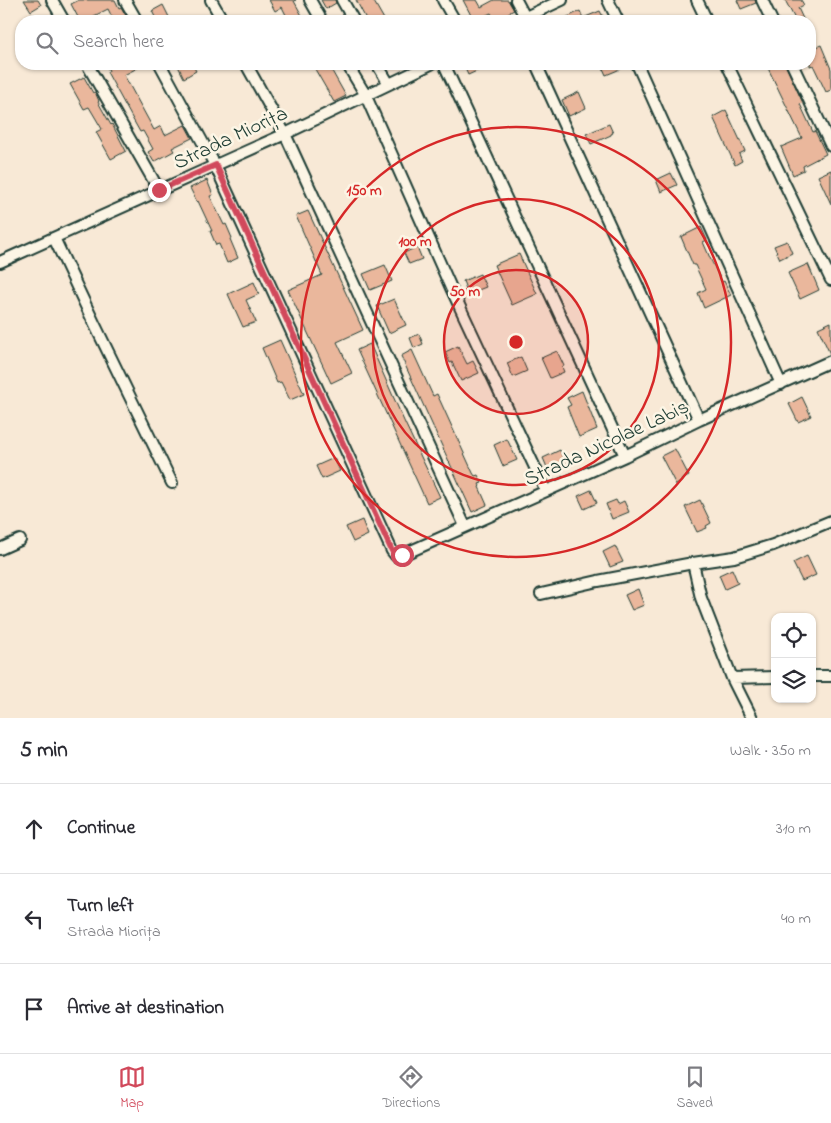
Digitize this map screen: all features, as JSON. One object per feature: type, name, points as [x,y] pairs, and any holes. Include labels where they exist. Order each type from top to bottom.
[{"type":"street","points":[[52,0],[61,15]]},
{"type":"street","points":[[125,0],[133,15]]},
{"type":"street","points":[[211,0],[220,15]]},
{"type":"street","points":[[310,0],[319,15]]},
{"type":"street","points":[[342,0],[351,15]]},
{"type":"street","points":[[443,0],[452,15]]},
{"type":"street","points":[[516,0],[520,15]]},
{"type":"street","points":[[530,15],[562,0]]},
{"type":"street","points":[[608,0],[615,15]]},
{"type":"street","points":[[697,0],[704,15]]},
{"type":"street","points":[[762,0],[769,15]]},
{"type":"street","points":[[90,70],[159,190]]},
{"type":"street","points":[[163,70],[216,165]]},
{"type":"street","points":[[249,70],[285,134],[465,526]]},
{"type":"street","points":[[351,70],[365,94],[451,288],[546,491]]},
{"type":"street","points":[[381,70],[389,84]]},
{"type":"street","name":"Strada Miorița","points":[[0,262],[285,134],[418,70]]},
{"type":"street","points":[[447,70],[625,456]]},
{"type":"street","points":[[539,70],[699,420]]},
{"type":"street","points":[[640,70],[781,384]]},
{"type":"street","points":[[730,70],[831,280]]},
{"type":"street","points":[[795,70],[831,146]]},
{"type":"street","name":"Strada Nicolae Labiș","points":[[216,165],[392,551],[396,556],[625,456],[699,420],[831,361]]},
{"type":"street","points":[[54,238],[172,483]]},
{"type":"street","points":[[541,594],[598,581],[734,557],[773,545],[831,521]]},
{"type":"street","points":[[0,549],[20,540]]},
{"type":"street","points":[[693,563],[702,598],[732,678],[752,718]]},
{"type":"street","points":[[816,676],[831,676]]},
{"type":"street","points":[[732,678],[771,677]]},
{"type":"building","points":[[24,0],[38,0],[41,5],[31,11]]},
{"type":"building","points":[[79,0],[115,0],[126,15],[111,15],[108,9],[96,15],[77,15],[71,4]]},
{"type":"building","points":[[269,0],[296,0],[294,1],[302,15],[286,15],[282,7],[275,11]]},
{"type":"building","points":[[321,0],[335,0],[336,3],[326,9]]},
{"type":"building","points":[[356,0],[373,0],[382,15],[364,15]]},
{"type":"building","points":[[463,0],[477,0],[481,7],[494,0],[508,0],[514,10],[504,15],[492,15],[491,13],[487,15],[471,15]]},
{"type":"building","points":[[737,0],[755,0],[756,3],[741,9]]},
{"type":"building","points":[[785,0],[801,0],[804,5],[798,8],[801,15],[793,15]]},
{"type":"building","points":[[163,5],[168,15],[154,15],[152,11]]},
{"type":"building","points":[[580,11],[582,15],[572,15]]},
{"type":"building","points":[[600,11],[602,15],[590,15]]},
{"type":"building","points":[[821,45],[831,69],[831,90],[826,92],[815,70],[816,47]]},
{"type":"building","points":[[134,70],[124,75],[154,130],[161,126],[165,135],[185,125],[192,138],[172,148],[174,151],[154,162],[148,152],[153,149],[143,131],[140,132],[107,72]]},
{"type":"building","points":[[180,70],[195,70],[196,71],[184,78]]},
{"type":"building","points":[[315,70],[331,70],[346,96],[334,102]]},
{"type":"building","points":[[466,70],[479,70],[468,75]]},
{"type":"building","points":[[604,70],[618,70],[606,75]]},
{"type":"building","points":[[769,70],[788,70],[803,103],[800,104],[826,154],[803,166],[804,170],[793,175],[781,147],[802,138]]},
{"type":"building","points":[[84,77],[93,93],[95,92],[98,102],[126,151],[111,159],[96,132],[102,129],[89,107],[84,109],[70,84]]},
{"type":"building","points":[[579,92],[586,108],[569,116],[562,100]]},
{"type":"building","points":[[726,110],[745,151],[739,154],[742,161],[735,165],[713,117]]},
{"type":"building","points":[[609,124],[613,133],[591,144],[586,134]]},
{"type":"building","points":[[831,170],[831,204],[818,176]]},
{"type":"building","points":[[671,173],[677,185],[661,192],[656,180]]},
{"type":"building","points":[[207,180],[213,195],[210,196],[224,225],[226,224],[238,258],[227,263],[219,244],[216,245],[210,231],[212,231],[190,188]]},
{"type":"building","points":[[308,211],[363,330],[337,342],[352,373],[331,383],[288,290],[322,275],[296,216]]},
{"type":"building","points":[[701,227],[707,240],[703,242],[710,258],[731,295],[704,308],[698,293],[706,289],[681,237]]},
{"type":"building","points":[[787,241],[792,253],[780,259],[774,246]]},
{"type":"building","points":[[417,247],[422,259],[409,264],[404,253]]},
{"type":"building","points":[[519,254],[537,294],[512,305],[494,265]]},
{"type":"building","points":[[808,264],[819,290],[800,299],[788,273]]},
{"type":"building","points":[[385,265],[392,281],[370,290],[363,274]]},
{"type":"building","points":[[480,274],[486,287],[468,294],[463,281]]},
{"type":"building","points":[[254,282],[259,294],[246,300],[256,322],[243,327],[228,294]]},
{"type":"building","points":[[394,299],[406,325],[389,333],[377,306]]},
{"type":"building","points":[[831,322],[831,354],[830,354],[818,328]]},
{"type":"building","points":[[419,334],[423,344],[414,348],[410,338]]},
{"type":"building","points":[[280,340],[304,394],[290,400],[281,382],[277,383],[262,348]]},
{"type":"building","points":[[370,344],[440,497],[427,503],[357,350]]},
{"type":"building","points":[[458,346],[467,364],[473,361],[479,373],[461,381],[445,352]]},
{"type":"building","points":[[412,350],[433,396],[437,394],[473,473],[475,476],[478,475],[482,483],[479,484],[479,487],[487,505],[472,512],[401,356]]},
{"type":"building","points":[[557,351],[564,366],[562,367],[564,372],[550,378],[541,358]]},
{"type":"building","points":[[521,357],[527,371],[513,377],[507,363]]},
{"type":"building","points":[[582,391],[597,429],[579,437],[567,407],[571,405],[567,398]]},
{"type":"building","points":[[802,397],[811,416],[798,422],[789,404]]},
{"type":"building","points":[[507,439],[517,460],[503,466],[494,445]]},
{"type":"building","points":[[675,449],[689,476],[676,485],[661,456]]},
{"type":"building","points":[[560,450],[566,465],[549,472],[543,458]]},
{"type":"building","points":[[334,458],[340,471],[322,479],[316,466]]},
{"type":"building","points":[[591,490],[597,503],[584,509],[578,496]]},
{"type":"building","points":[[616,500],[618,504],[624,501],[629,512],[612,519],[606,504]]},
{"type":"building","points":[[700,500],[711,523],[706,526],[707,528],[697,532],[685,507]]},
{"type":"building","points":[[362,520],[368,535],[353,542],[346,527]]},
{"type":"building","points":[[615,546],[623,562],[610,567],[603,552]]},
{"type":"building","points":[[807,556],[816,575],[802,581],[793,563]]},
{"type":"building","points":[[732,569],[738,583],[725,589],[719,575]]},
{"type":"building","points":[[638,589],[644,605],[632,610],[625,595]]},
{"type":"route","points":[[159,190],[216,165],[392,551],[396,556],[402,555]]}]
